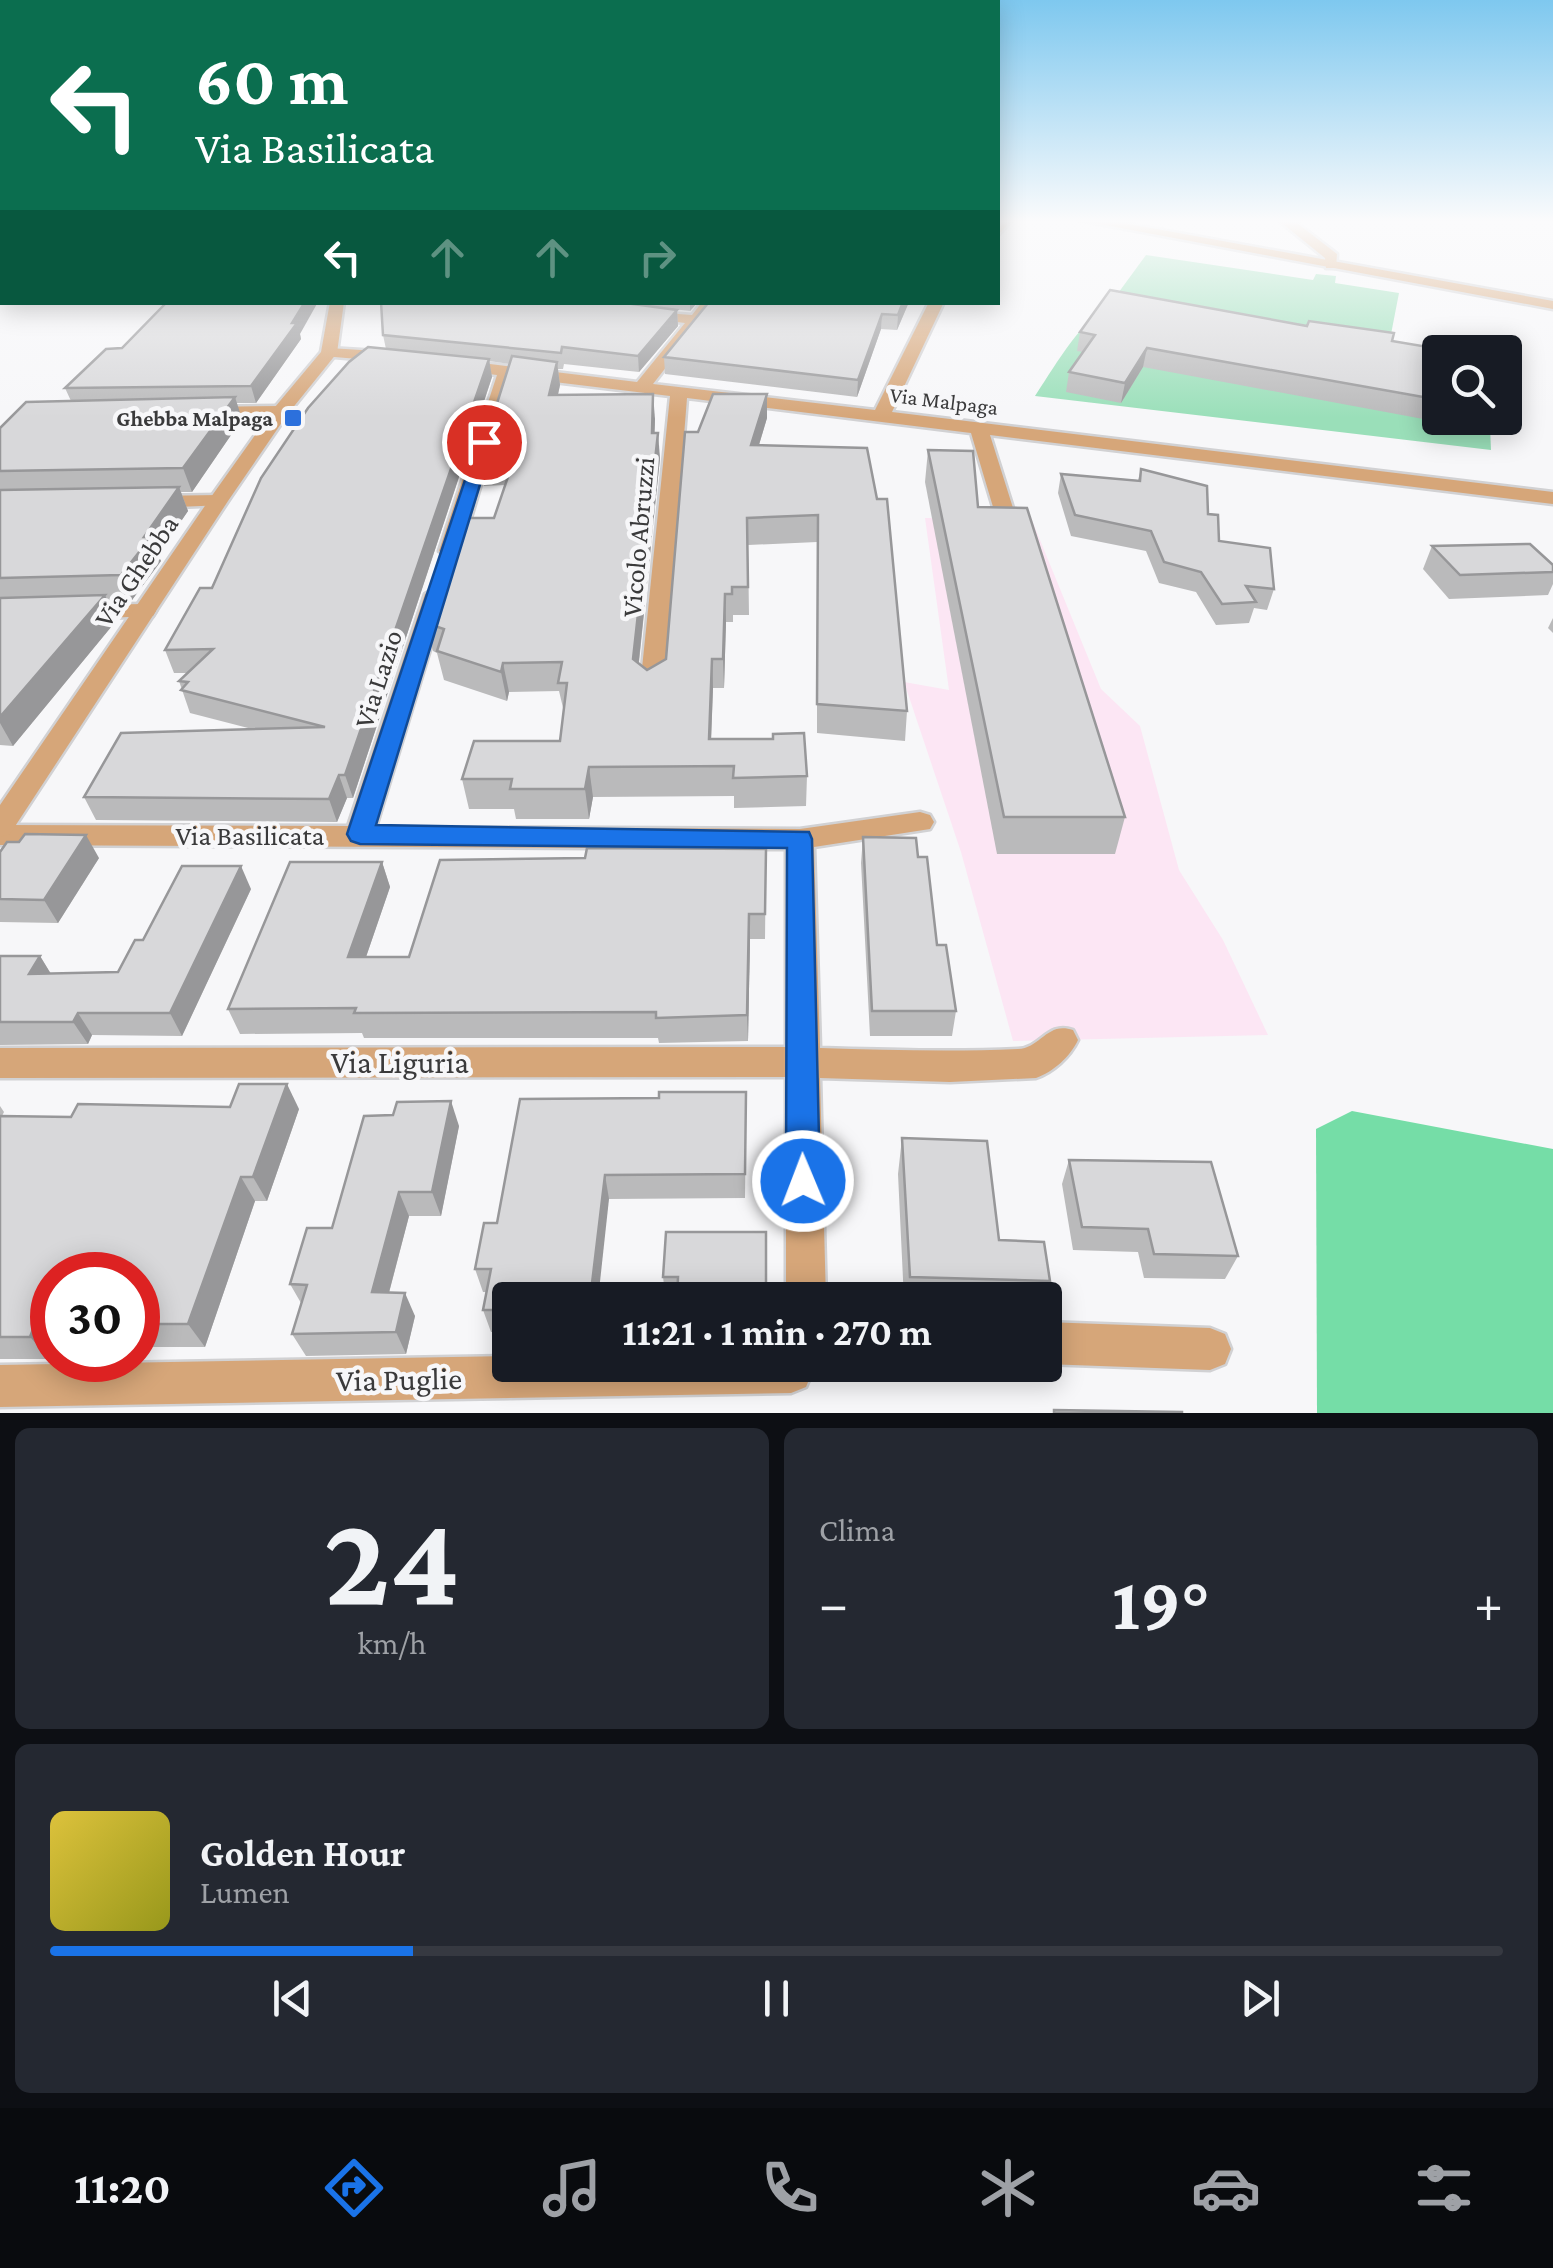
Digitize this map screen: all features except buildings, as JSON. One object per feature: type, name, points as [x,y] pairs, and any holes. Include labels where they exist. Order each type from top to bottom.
[{"type":"street","points":[[1444,286],[1553,306]]},
{"type":"street","points":[[328,353],[336,305]]},
{"type":"street","points":[[641,387],[708,305]]},
{"type":"street","points":[[882,416],[936,305]]},
{"type":"street","points":[[618,311],[696,320]]},
{"type":"street","name":"Via Malpaga","points":[[328,353],[507,370],[1553,498]]},
{"type":"street","name":"Via Ghebba","points":[[0,827],[218,501],[328,353]]},
{"type":"street","name":"Via Lazio","points":[[360,834],[507,370]]},
{"type":"street","name":"Vicolo Abruzzi","points":[[652,688],[680,391]]},
{"type":"street","points":[[184,412],[282,411]]},
{"type":"street","points":[[979,428],[1009,526]]},
{"type":"street","points":[[139,502],[218,501]]},
{"type":"street","points":[[54,612],[145,610]]},
{"type":"street","points":[[806,1282],[800,839],[920,822]]},
{"type":"street","name":"Via Basilicata","points":[[0,835],[800,839]]},
{"type":"street","name":"Via Liguria","points":[[0,1063],[800,1062],[950,1067],[1036,1062],[1061,1040]]},
{"type":"street","points":[[1062,1344],[1210,1349]]},
{"type":"street","name":"Via Puglie","points":[[0,1386],[492,1377]]},
{"type":"shaded area","points":[[925,518],[1031,518],[1101,689],[1140,726],[1179,870],[1223,940],[1268,1035],[1013,1041],[961,852],[904,682],[949,690]]},
{"type":"green space","points":[[1123,286],[1354,286],[1399,293],[1386,360],[1422,383],[1422,435],[1490,435],[1491,450],[1035,396],[1076,336],[1105,311]]},
{"type":"green space","points":[[1352,1111],[1553,1149],[1553,1413],[1317,1413],[1316,1129]]},
{"type":"place","name":"Ghebba Malpaga","points":[[293,418]]},
{"type":"route","points":[[484,442],[360,834],[800,839],[803,1181]]}]
